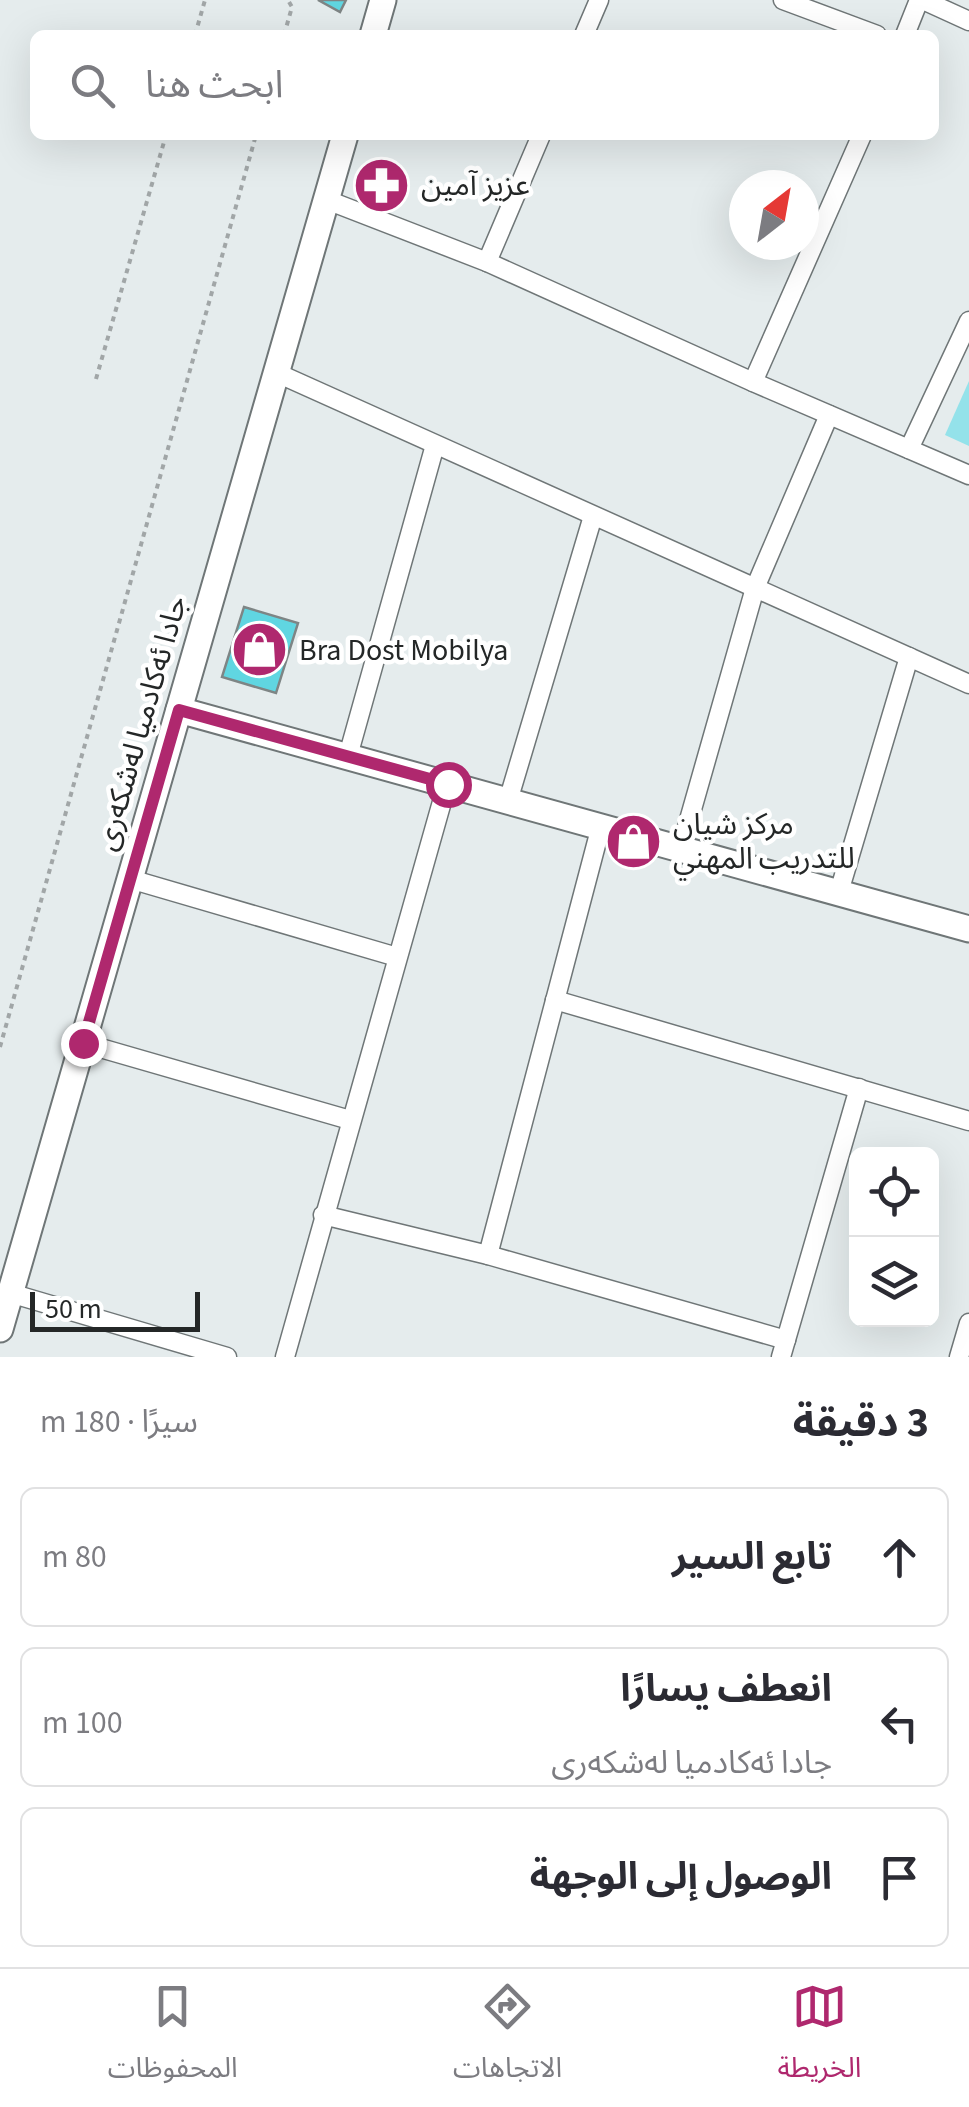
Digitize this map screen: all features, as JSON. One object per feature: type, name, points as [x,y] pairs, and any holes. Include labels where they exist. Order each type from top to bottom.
[{"type":"main road","points":[[374,30],[383,0]]},
{"type":"main road","name":"جادا ئه‌كادميا له‌شكه‌رى","points":[[0,1329],[344,140]]},
{"type":"main road","points":[[179,710],[969,929]]},
{"type":"street","points":[[586,30],[599,0]]},
{"type":"street","points":[[783,0],[864,30]]},
{"type":"street","points":[[907,30],[921,0],[969,21]]},
{"type":"street","points":[[487,262],[539,140]]},
{"type":"street","points":[[753,382],[860,140]]},
{"type":"street","points":[[327,200],[487,262],[969,474]]},
{"type":"street","points":[[909,449],[969,320]]},
{"type":"street","points":[[276,374],[969,684]]},
{"type":"street","points":[[681,848],[755,588],[829,415]]},
{"type":"street","points":[[348,756],[435,446]]},
{"type":"street","points":[[508,801],[593,516]]},
{"type":"street","points":[[839,892],[909,657]]},
{"type":"street","points":[[286,1357],[448,784]]},
{"type":"street","points":[[488,1255],[601,826]]},
{"type":"street","points":[[130,879],[397,957]]},
{"type":"street","points":[[555,1000],[969,1121]]},
{"type":"street","points":[[83,1043],[350,1120]]},
{"type":"street","points":[[323,1216],[488,1255],[784,1348],[858,1088]]},
{"type":"street","points":[[10,1293],[227,1357]]},
{"type":"street","points":[[959,1357],[969,1323]]},
{"type":"path","points":[[196,30],[205,0]]},
{"type":"path","points":[[285,30],[292,7],[288,0]]},
{"type":"path","points":[[96,379],[165,140]]},
{"type":"path","points":[[0,1047],[255,140]]},
{"type":"shaded area","points":[[969,381],[969,446],[945,435]]},
{"type":"building","points":[[318,0],[346,0],[340,12]]},
{"type":"building","name":"Bra Dost Mobilya","points":[[244,607],[298,623],[276,693],[222,677]]},
{"type":"place","name":"عزيز آمين","points":[[382,185]]},
{"type":"place","name":"Bra Dost Mobilya","points":[[260,650]]},
{"type":"place","name":"مركز شيان للتدريب المهني","points":[[634,841]]},
{"type":"route","points":[[83,1043],[179,710],[448,784]]}]
